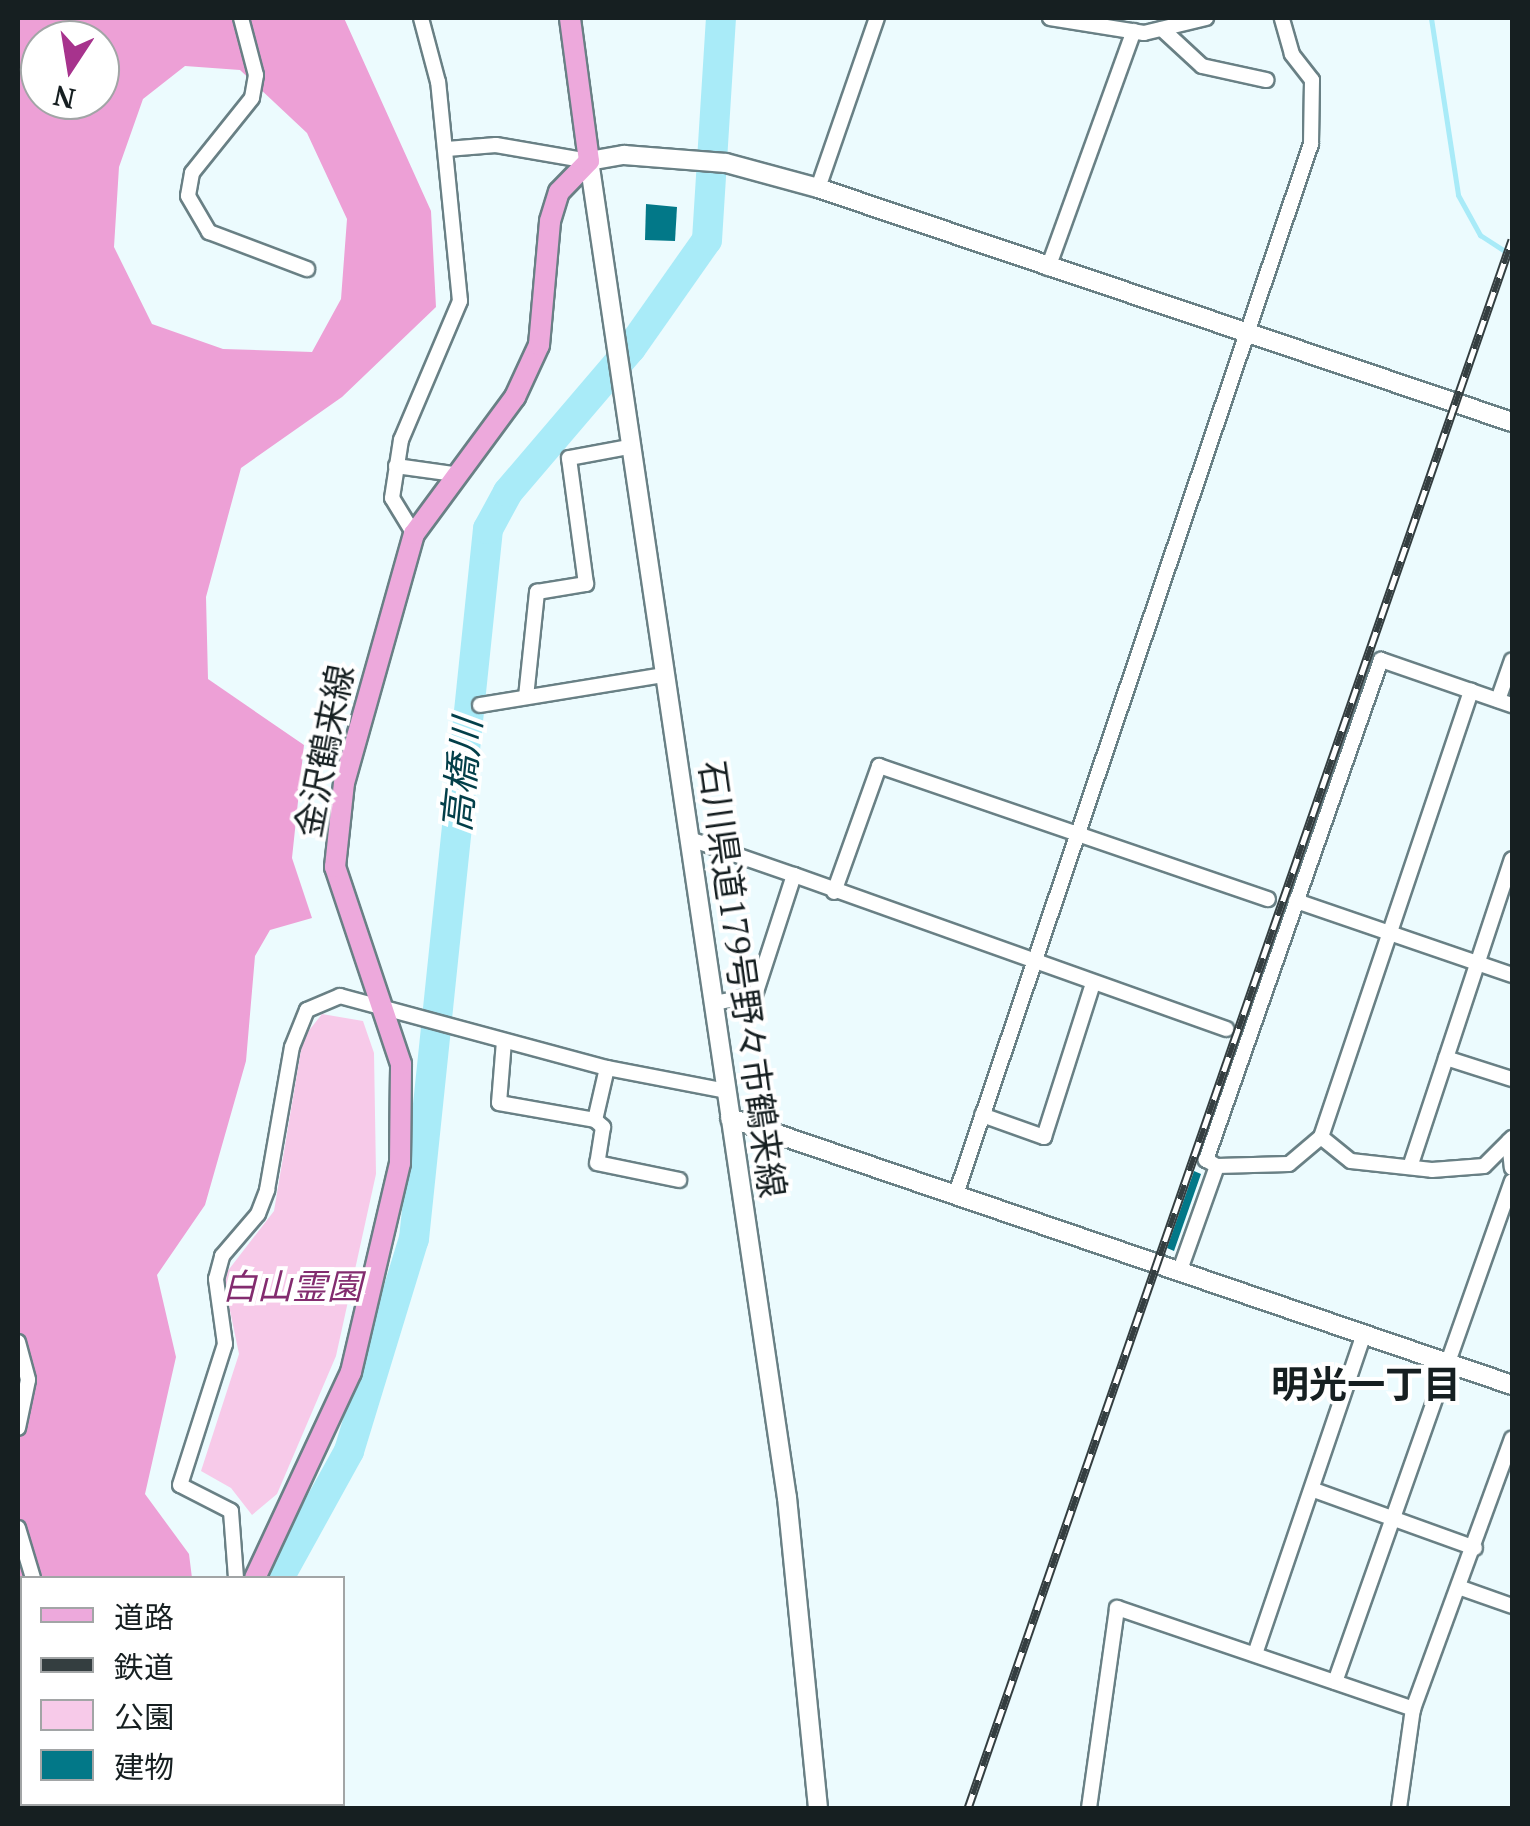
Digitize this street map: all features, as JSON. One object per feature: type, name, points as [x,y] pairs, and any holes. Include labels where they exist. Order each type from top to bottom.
[{"type":"main road","points":[[570,18],[589,161]]},
{"type":"main road","name":"金沢鶴来線","points":[[257,1576],[329,1423],[368,1318],[405,1114],[389,1010],[345,905],[336,824],[414,534],[454,474],[514,397],[538,345],[550,221],[559,192],[589,161]]},
{"type":"street","points":[[241,18],[256,75],[252,98],[192,172],[188,196],[209,232],[307,269]]},
{"type":"street","points":[[414,534],[392,498],[396,466],[460,301],[446,149],[421,18]]},
{"type":"street","points":[[818,188],[876,18]]},
{"type":"street","points":[[1050,18],[1117,23],[1134,31],[1206,18]]},
{"type":"street","points":[[957,1191],[1032,960],[1249,340],[1311,144],[1312,80],[1292,54],[1282,18]]},
{"type":"street","points":[[1162,28],[1202,66],[1266,80]]},
{"type":"street","points":[[1048,268],[1134,31]]},
{"type":"street","points":[[446,149],[496,145],[589,161],[624,154],[713,162],[818,188],[1249,340],[1512,422]]},
{"type":"street","name":"石川県道179号野々市鶴来線","points":[[589,161],[628,448],[787,1498],[818,1808]]},
{"type":"street","points":[[526,697],[537,592],[586,584],[569,458],[628,448]]},
{"type":"street","points":[[396,466],[454,474]]},
{"type":"street","points":[[1471,692],[1321,1137],[1290,1164],[1217,1166],[1206,1160],[1380,660],[1505,703],[1512,660]]},
{"type":"street","points":[[480,705],[664,675]]},
{"type":"street","points":[[834,892],[878,766],[1268,899]]},
{"type":"street","points":[[690,839],[1226,1029]]},
{"type":"street","points":[[1410,1167],[1512,860]]},
{"type":"street","points":[[714,1003],[754,995],[794,875]]},
{"type":"street","points":[[1296,901],[1512,974]]},
{"type":"street","points":[[982,1115],[1044,1136],[1093,982]]},
{"type":"street","points":[[236,1576],[232,1511],[180,1485],[225,1344],[216,1278],[222,1256],[258,1214],[268,1190],[292,1047],[307,1010],[340,996],[607,1068],[728,1091]]},
{"type":"street","points":[[504,1042],[494,1099],[594,1120],[603,1127],[597,1163],[678,1180]]},
{"type":"street","points":[[1446,1058],[1512,1079]]},
{"type":"street","points":[[594,1120],[607,1068]]},
{"type":"street","points":[[730,1118],[957,1191],[1512,1385]]},
{"type":"street","points":[[1321,1137],[1351,1160],[1410,1167],[1484,1166],[1511,1139]]},
{"type":"street","points":[[1511,1139],[1512,1168]]},
{"type":"street","points":[[1180,1270],[1217,1166]]},
{"type":"street","points":[[1335,1682],[1512,1181]]},
{"type":"street","points":[[1255,1654],[1364,1334]]},
{"type":"street","points":[[18,1342],[28,1380],[18,1428]]},
{"type":"street","points":[[1399,1808],[1413,1709],[1461,1588],[1512,1440]]},
{"type":"street","points":[[1314,1490],[1475,1548]]},
{"type":"street","points":[[18,1528],[32,1576]]},
{"type":"street","points":[[1461,1588],[1512,1606]]},
{"type":"street","points":[[1089,1808],[1118,1608],[1413,1709]]},
{"type":"green space","name":"白山霊園","points":[[322,1014],[363,1021],[374,1053],[376,1174],[336,1356],[277,1494],[252,1515],[231,1488],[201,1471],[239,1354],[223,1277],[274,1211],[303,1038]]},
{"type":"shaded area","points":[[18,18],[344,18],[431,211],[436,307],[342,397],[241,468],[206,597],[208,679],[304,745],[292,858],[312,918],[270,930],[255,956],[246,1061],[205,1205],[157,1275],[176,1357],[145,1494],[189,1554],[192,1576],[20,1576],[20,1806],[149,1808],[18,1808]],"holes":[[[185,66],[240,70],[307,133],[347,219],[341,299],[312,352],[223,349],[152,324],[114,247],[119,167],[143,99]]]},
{"type":"building","points":[[646,204],[677,207],[675,241],[645,240]]},
{"type":"building","points":[[1194,1171],[1201,1174],[1174,1251],[1167,1248]]},
{"type":"waterway","name":"高橋川","points":[[280,1576],[349,1451],[414,1239],[488,529],[508,492],[631,348],[707,240],[721,18]]},
{"type":"waterway","points":[[1431,18],[1458,195],[1480,235],[1512,256]]},
{"type":"railway","points":[[968,1808],[1512,240]]},
{"type":"district","name":"明光一丁目","points":[[1366,1385]]}]
